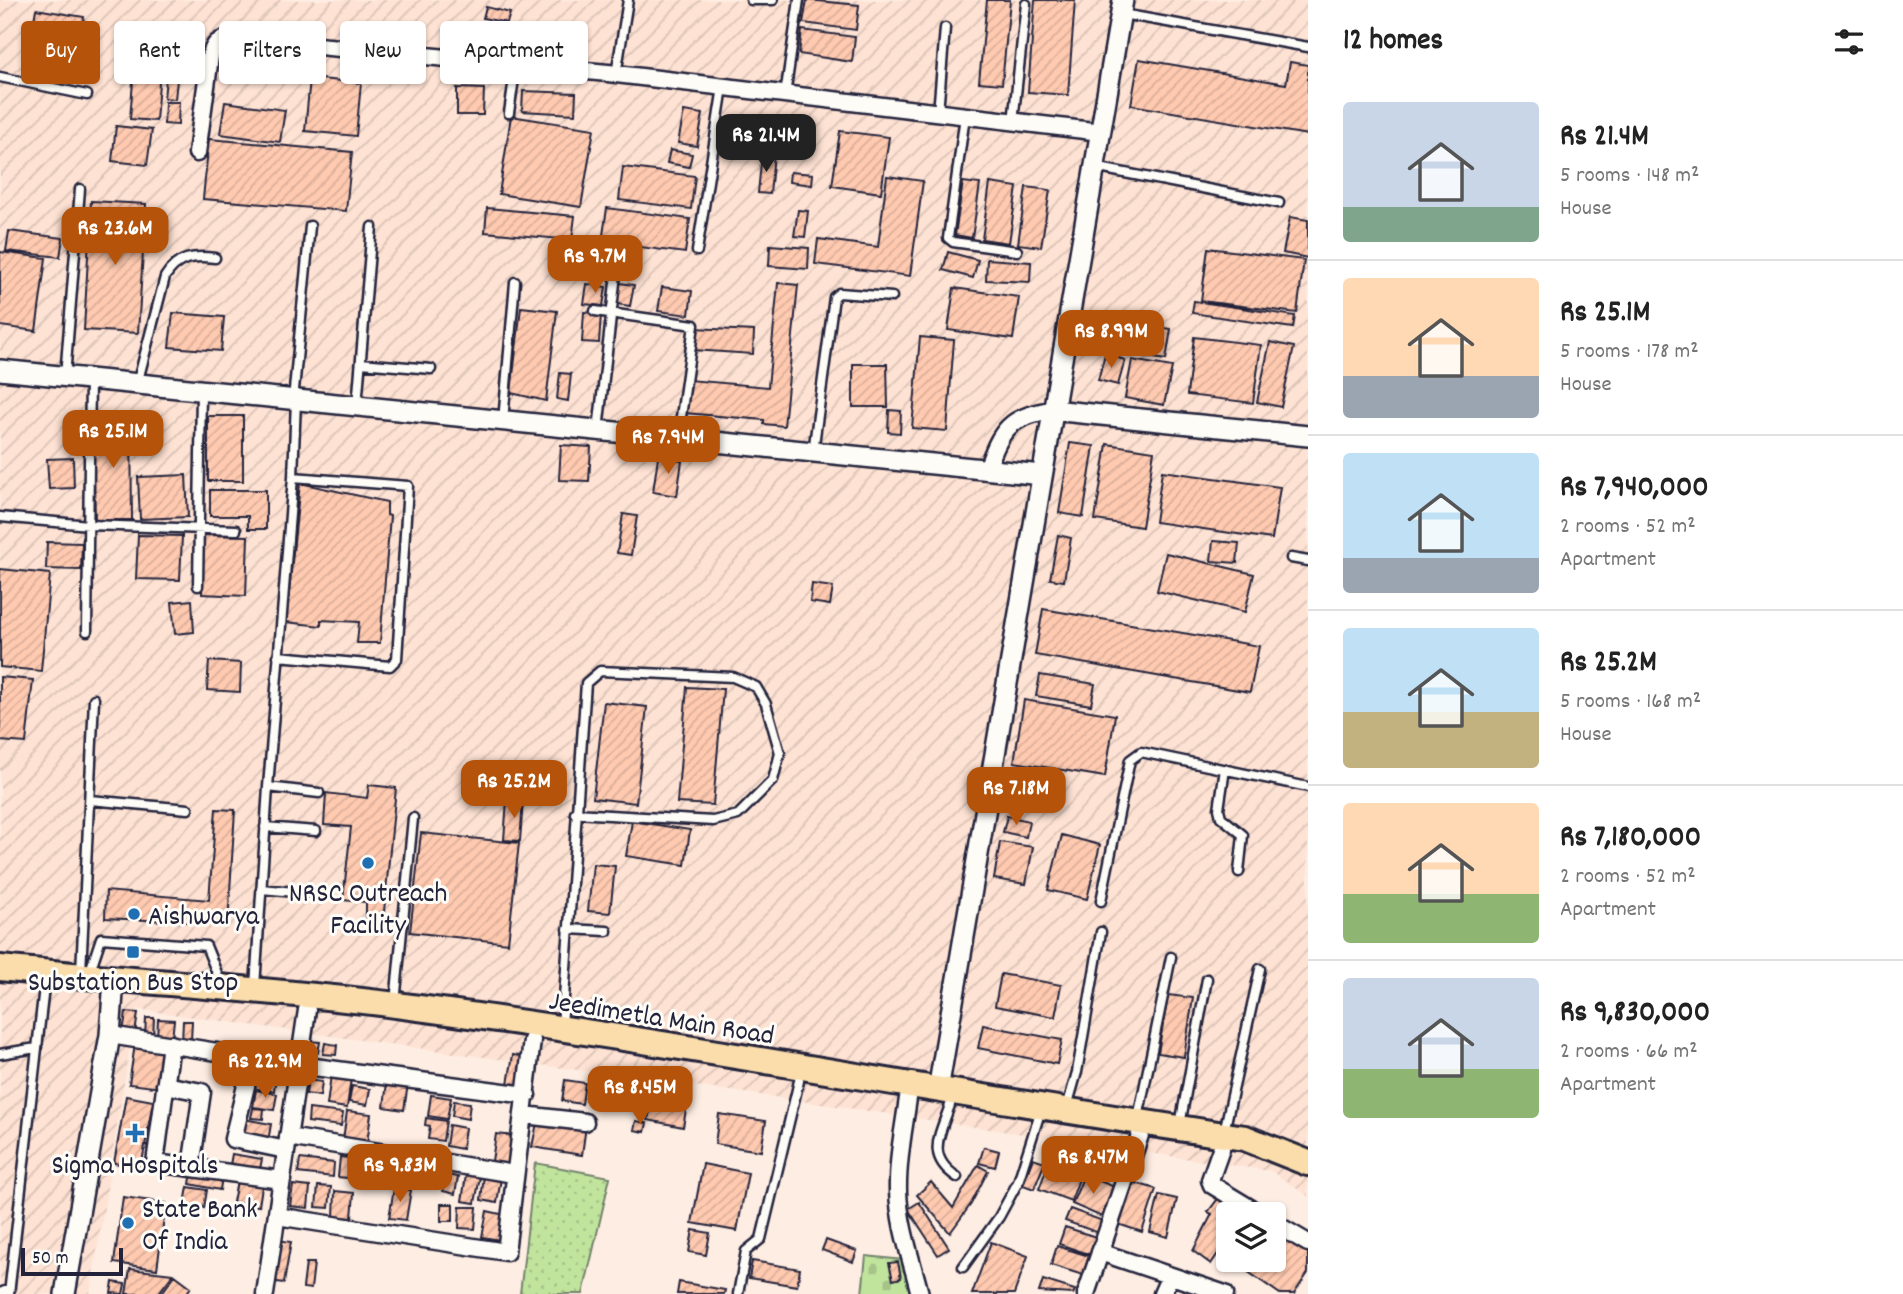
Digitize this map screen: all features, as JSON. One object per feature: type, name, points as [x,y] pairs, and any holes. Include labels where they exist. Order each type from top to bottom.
[{"type":"main road","name":"Jeedimetla Main Road","points":[[0,968],[85,977],[114,986],[532,1040],[908,1098],[944,1097],[1066,1110],[1178,1140],[1222,1142],[1245,1138],[1308,1163]]},
{"type":"main road","name":"Jeedimetla Main Road","points":[[0,983],[44,987],[223,987],[395,1005],[561,1029],[944,1097],[1038,1119],[1138,1128],[1180,1128],[1222,1142],[1308,1178]]},
{"type":"street","points":[[944,1097],[1052,410],[1122,7]]},
{"type":"street","points":[[197,153],[210,57],[213,46],[221,39],[440,58]]},
{"type":"street","points":[[588,72],[1101,132]]},
{"type":"street","points":[[0,370],[1042,475]]},
{"type":"street","points":[[988,469],[996,444],[1016,420],[1052,410],[1308,436]]},
{"type":"street","points":[[65,1294],[110,1035],[114,986]]},
{"type":"street","points":[[265,1294],[307,1010]]},
{"type":"street","points":[[110,1035],[299,1065],[527,1095]]},
{"type":"street","points":[[277,1216],[506,1252],[532,1040]]},
{"type":"street","points":[[171,1044],[155,1163],[282,1180]]},
{"type":"street","points":[[253,1057],[233,1139],[514,1174]]},
{"type":"street","points":[[165,1085],[202,1092],[191,1167]]},
{"type":"street","points":[[908,1098],[899,1162],[898,1192],[901,1218],[920,1294]]},
{"type":"street","points":[[524,1115],[585,1122]]},
{"type":"street","points":[[1086,1294],[1138,1128]]},
{"type":"street","points":[[1222,1142],[1210,1180],[1212,1185],[1240,1202]]},
{"type":"street","points":[[1286,1230],[1308,1243]]},
{"type":"street","points":[[1100,1252],[1225,1294]]},
{"type":"street","points":[[1162,1294],[1170,1276]]},
{"type":"lane","points":[[616,75],[628,0]]},
{"type":"lane","points":[[751,0],[773,0]]},
{"type":"lane","points":[[785,95],[799,0]]},
{"type":"lane","points":[[1013,122],[1026,4]]},
{"type":"lane","points":[[1122,7],[1308,47]]},
{"type":"lane","points":[[938,113],[945,28]]},
{"type":"lane","points":[[0,77],[87,95]]},
{"type":"lane","points":[[509,113],[513,84]]},
{"type":"lane","points":[[697,251],[723,87]]},
{"type":"lane","points":[[965,116],[948,238],[953,242],[1017,251]]},
{"type":"lane","points":[[1094,167],[1279,203]]},
{"type":"lane","points":[[65,377],[80,189]]},
{"type":"lane","points":[[254,990],[293,477],[295,400],[310,226]]},
{"type":"lane","points":[[357,406],[372,227]]},
{"type":"lane","points":[[137,384],[165,277],[170,269],[195,255],[215,258]]},
{"type":"lane","points":[[598,430],[616,274]]},
{"type":"lane","points":[[503,421],[515,282]]},
{"type":"lane","points":[[814,452],[834,297],[839,293],[892,298]]},
{"type":"lane","points":[[595,310],[694,326],[678,438]]},
{"type":"lane","points":[[361,363],[431,369]]},
{"type":"lane","points":[[88,631],[90,379]]},
{"type":"lane","points":[[198,586],[201,391]]},
{"type":"lane","points":[[278,656],[390,667],[397,659],[408,486],[293,477]]},
{"type":"lane","points":[[0,517],[89,525],[236,530]]},
{"type":"lane","points":[[1291,558],[1308,561]]},
{"type":"lane","points":[[561,1029],[575,813],[584,686],[600,671],[733,677],[756,687],[766,705],[780,753],[773,780],[738,815],[713,821],[575,813]]},
{"type":"lane","points":[[85,977],[94,699]]},
{"type":"lane","points":[[1101,901],[1130,761],[1136,754],[1141,752],[1308,787]]},
{"type":"lane","points":[[1225,769],[1219,809],[1222,817],[1243,835],[1239,872]]},
{"type":"lane","points":[[268,787],[319,793]]},
{"type":"lane","points":[[90,800],[188,809]]},
{"type":"lane","points":[[395,1005],[413,818]]},
{"type":"lane","points":[[265,827],[316,831]]},
{"type":"lane","points":[[261,889],[307,893]]},
{"type":"lane","points":[[568,929],[607,931]]},
{"type":"lane","points":[[1066,1110],[1077,1072],[1101,932]]},
{"type":"lane","points":[[85,977],[101,938],[206,946],[223,987]]},
{"type":"lane","points":[[1138,1128],[1171,957]]},
{"type":"lane","points":[[1222,1142],[1260,969]]},
{"type":"lane","points":[[1180,1128],[1207,979]]},
{"type":"lane","points":[[0,1293],[10,1292],[44,987]]},
{"type":"lane","points":[[0,1054],[36,1048]]},
{"type":"lane","points":[[738,1294],[746,1251],[761,1239],[799,1081]]},
{"type":"lane","points":[[944,1097],[937,1153],[940,1162],[957,1177]]},
{"type":"lane","points":[[963,1267],[999,1217],[1018,1182],[1038,1119]]},
{"type":"shaded area","points":[[0,0],[1308,0],[1308,1196],[1271,1171],[788,1099],[136,1009],[90,1294],[0,1294]]},
{"type":"green space","points":[[535,1163],[610,1177],[583,1294],[520,1294]]},
{"type":"green space","points":[[866,1256],[903,1260],[911,1294],[862,1294]]},
{"type":"building","points":[[807,0],[859,5],[856,30],[803,23]]},
{"type":"building","points":[[987,0],[1010,0],[1002,84],[979,82]]},
{"type":"building","points":[[1035,0],[1075,0],[1068,95],[1028,92]]},
{"type":"building","points":[[486,7],[510,13],[508,21],[483,18]]},
{"type":"building","points":[[36,9],[84,17],[83,21],[34,21]]},
{"type":"building","points":[[802,30],[855,37],[852,62],[799,54]]},
{"type":"building","points":[[1139,59],[1286,84],[1290,62],[1308,65],[1308,135],[1131,105]]},
{"type":"building","points":[[326,80],[340,81],[340,84],[361,84],[356,136],[305,131],[309,84],[326,84]]},
{"type":"building","points":[[133,84],[159,84],[156,121],[130,119]]},
{"type":"building","points":[[165,84],[177,84],[175,99],[164,98]]},
{"type":"building","points":[[457,88],[484,89],[483,115],[457,115]]},
{"type":"building","points":[[523,91],[576,93],[575,114],[522,111]]},
{"type":"building","points":[[165,102],[179,102],[178,125],[164,124]]},
{"type":"building","points":[[225,102],[285,110],[280,142],[220,134]]},
{"type":"building","points":[[684,111],[703,114],[697,146],[678,143]]},
{"type":"building","points":[[511,116],[594,129],[581,207],[499,194]]},
{"type":"building","points":[[116,126],[152,130],[147,165],[112,161]]},
{"type":"building","points":[[840,131],[889,137],[881,193],[832,186]]},
{"type":"building","points":[[209,139],[352,152],[346,211],[203,199]]},
{"type":"building","points":[[670,150],[692,154],[689,167],[667,163]]},
{"type":"building","points":[[762,153],[774,154],[770,194],[758,193]]},
{"type":"building","points":[[623,167],[695,176],[691,209],[619,200]]},
{"type":"building","points":[[790,172],[813,174],[812,185],[789,182]]},
{"type":"building","points":[[887,176],[923,181],[910,276],[815,264],[818,239],[878,247]]},
{"type":"building","points":[[963,182],[980,184],[972,238],[955,235]]},
{"type":"building","points":[[990,183],[1017,187],[1009,243],[982,239]]},
{"type":"building","points":[[1026,187],[1050,190],[1041,247],[1018,244]]},
{"type":"building","points":[[91,201],[146,204],[138,333],[84,330]]},
{"type":"building","points":[[487,208],[575,216],[572,240],[485,232]]},
{"type":"building","points":[[607,208],[690,219],[685,253],[602,242]]},
{"type":"building","points":[[798,210],[808,211],[805,237],[794,236]]},
{"type":"building","points":[[1290,217],[1308,220],[1308,258],[1283,253]]},
{"type":"building","points":[[9,231],[63,238],[60,257],[6,251]]},
{"type":"building","points":[[770,245],[809,248],[808,269],[769,266]]},
{"type":"building","points":[[1208,248],[1304,260],[1297,313],[1201,301]]},
{"type":"building","points":[[615,251],[635,254],[632,270],[612,267]]},
{"type":"building","points":[[0,252],[46,258],[36,331],[0,326]]},
{"type":"building","points":[[948,252],[978,260],[973,278],[943,270]]},
{"type":"building","points":[[987,259],[1031,262],[1030,282],[986,280]]},
{"type":"building","points":[[620,283],[634,285],[630,306],[617,304]]},
{"type":"building","points":[[778,283],[798,285],[784,426],[764,424],[764,420],[685,413],[689,380],[768,387]]},
{"type":"building","points":[[587,284],[606,287],[603,306],[584,304]]},
{"type":"building","points":[[662,287],[692,291],[689,315],[658,311]]},
{"type":"building","points":[[954,288],[1019,297],[1013,339],[948,330]]},
{"type":"building","points":[[1194,301],[1295,316],[1293,328],[1192,313]]},
{"type":"building","points":[[521,307],[557,311],[546,401],[511,393]]},
{"type":"building","points":[[584,312],[601,314],[599,343],[582,342]]},
{"type":"building","points":[[173,313],[224,317],[221,351],[169,347]]},
{"type":"building","points":[[1135,323],[1171,329],[1166,360],[1130,354]]},
{"type":"building","points":[[694,328],[754,331],[753,354],[693,350]]},
{"type":"building","points":[[920,337],[954,340],[947,431],[912,428]]},
{"type":"building","points":[[1194,337],[1261,345],[1253,403],[1187,395]]},
{"type":"building","points":[[1270,342],[1294,347],[1281,407],[1257,402]]},
{"type":"building","points":[[1105,354],[1125,360],[1118,385],[1098,380]]},
{"type":"building","points":[[1132,360],[1172,367],[1164,405],[1125,398]]},
{"type":"building","points":[[853,364],[887,364],[888,407],[853,407]]},
{"type":"building","points":[[560,373],[571,374],[568,401],[557,399]]},
{"type":"building","points":[[889,410],[901,411],[900,433],[888,432]]},
{"type":"building","points":[[208,416],[243,416],[243,481],[208,481]]},
{"type":"building","points":[[131,419],[132,520],[95,520],[93,420]]},
{"type":"building","points":[[1070,443],[1094,446],[1083,517],[1059,513]]},
{"type":"building","points":[[1107,444],[1154,451],[1142,527],[1095,520]]},
{"type":"building","points":[[561,445],[591,447],[589,481],[559,480]]},
{"type":"building","points":[[658,457],[682,461],[677,496],[653,492]]},
{"type":"building","points":[[73,458],[74,488],[49,489],[47,459]]},
{"type":"building","points":[[1162,471],[1280,487],[1272,539],[1155,522]]},
{"type":"building","points":[[186,475],[188,517],[140,519],[138,477]]},
{"type":"building","points":[[300,483],[387,502],[387,515],[390,516],[380,643],[357,643],[359,622],[321,620],[321,626],[286,622]]},
{"type":"building","points":[[210,490],[266,490],[266,529],[248,529],[248,516],[210,516]]},
{"type":"building","points":[[623,514],[637,516],[631,555],[617,553]]},
{"type":"building","points":[[138,535],[182,536],[180,580],[136,579]]},
{"type":"building","points":[[204,535],[248,536],[246,596],[202,594]]},
{"type":"building","points":[[1058,535],[1071,538],[1064,581],[1050,579]]},
{"type":"building","points":[[1213,541],[1239,543],[1237,563],[1211,561]]},
{"type":"building","points":[[47,542],[82,543],[81,570],[46,569]]},
{"type":"building","points":[[1166,553],[1254,574],[1245,612],[1157,591]]},
{"type":"building","points":[[0,569],[50,574],[41,671],[0,667]]},
{"type":"building","points":[[812,584],[833,587],[830,605],[810,602]]},
{"type":"building","points":[[192,600],[194,632],[175,634],[172,602]]},
{"type":"building","points":[[1043,609],[1259,646],[1250,692],[1035,655]]},
{"type":"building","points":[[209,661],[241,663],[240,692],[207,690]]},
{"type":"building","points":[[1040,675],[1095,684],[1091,705],[1036,696]]},
{"type":"building","points":[[0,677],[33,680],[26,743],[0,741]]},
{"type":"building","points":[[687,687],[723,689],[713,805],[677,803]]},
{"type":"building","points":[[1024,700],[1115,715],[1105,777],[1014,762]]},
{"type":"building","points":[[604,702],[647,707],[636,803],[593,798]]},
{"type":"building","points":[[1012,770],[1036,774],[1031,800],[1007,795]]},
{"type":"building","name":"NRSC Outreach Facility","points":[[369,785],[396,788],[383,922],[366,920],[366,902],[343,900],[351,827],[324,825],[326,793],[367,798]]},
{"type":"building","points":[[507,800],[523,801],[520,841],[504,840]]},
{"type":"building","points":[[216,809],[235,810],[228,924],[105,918],[106,891],[209,900]]},
{"type":"building","points":[[1007,816],[1029,821],[1026,837],[1003,832]]},
{"type":"building","points":[[632,821],[690,830],[685,865],[626,856]]},
{"type":"building","points":[[421,833],[519,843],[508,943],[410,932]]},
{"type":"building","points":[[1062,835],[1100,845],[1087,899],[1048,890]]},
{"type":"building","points":[[1000,842],[1033,847],[1026,884],[994,879]]},
{"type":"building","points":[[593,864],[615,866],[610,913],[588,911]]},
{"type":"building","points":[[1001,974],[1061,985],[1055,1017],[995,1006]]},
{"type":"building","points":[[1168,995],[1193,998],[1184,1057],[1158,1053]]},
{"type":"building","points":[[126,1012],[138,1013],[135,1034],[123,1033]]},
{"type":"building","points":[[146,1018],[154,1018],[153,1037],[145,1037]]},
{"type":"building","points":[[158,1019],[174,1020],[172,1039],[157,1038]]},
{"type":"building","points":[[183,1021],[192,1021],[191,1041],[182,1041]]},
{"type":"building","points":[[983,1025],[1062,1040],[1057,1064],[978,1048]]},
{"type":"building","points":[[307,1041],[320,1042],[318,1053],[306,1052]]},
{"type":"building","points":[[325,1043],[337,1045],[336,1055],[323,1054]]},
{"type":"building","points":[[135,1044],[167,1048],[161,1088],[129,1084]]},
{"type":"building","points":[[513,1055],[527,1057],[522,1086],[508,1084]]},
{"type":"building","points":[[253,1066],[277,1069],[274,1091],[250,1088]]},
{"type":"building","points":[[331,1075],[351,1078],[347,1108],[327,1105]]},
{"type":"building","points":[[308,1080],[322,1082],[320,1096],[306,1094]]},
{"type":"building","points":[[565,1080],[585,1083],[582,1104],[562,1101]]},
{"type":"building","points":[[387,1082],[408,1084],[404,1110],[384,1107]]},
{"type":"building","points":[[352,1086],[370,1089],[367,1105],[349,1102]]},
{"type":"building","points":[[256,1090],[277,1094],[274,1110],[253,1107]]},
{"type":"building","points":[[431,1095],[451,1098],[447,1119],[428,1116]]},
{"type":"building","points":[[126,1096],[153,1101],[141,1168],[114,1163]]},
{"type":"building","points":[[454,1101],[470,1103],[468,1119],[452,1116]]},
{"type":"building","points":[[651,1104],[686,1110],[683,1127],[648,1120]]},
{"type":"building","points":[[253,1108],[264,1109],[263,1119],[251,1118]]},
{"type":"building","points":[[309,1109],[343,1113],[341,1126],[308,1122]]},
{"type":"building","points":[[347,1111],[371,1114],[367,1143],[343,1140]]},
{"type":"building","points":[[719,1114],[766,1121],[761,1151],[715,1144]]},
{"type":"building","points":[[238,1118],[271,1124],[268,1142],[235,1137]]},
{"type":"building","points":[[426,1118],[446,1121],[443,1141],[428,1139],[430,1126],[425,1125]]},
{"type":"building","points":[[538,1118],[586,1126],[582,1155],[532,1147]]},
{"type":"building","points":[[636,1121],[647,1123],[645,1132],[634,1130]]},
{"type":"building","points":[[449,1125],[465,1128],[462,1149],[446,1146]]},
{"type":"building","points":[[496,1134],[514,1136],[511,1164],[492,1161]]},
{"type":"building","points":[[984,1147],[999,1151],[995,1167],[979,1163]]},
{"type":"building","points":[[232,1154],[262,1159],[260,1169],[230,1165]]},
{"type":"building","points":[[340,1157],[359,1159],[357,1179],[338,1177]]},
{"type":"building","points":[[1033,1158],[1045,1162],[1034,1189],[1023,1185]]},
{"type":"building","points":[[300,1159],[334,1163],[333,1177],[298,1173]]},
{"type":"building","points":[[703,1164],[748,1173],[737,1231],[692,1223]]},
{"type":"building","points":[[978,1165],[988,1171],[971,1204],[950,1233],[917,1195],[931,1182],[953,1208]]},
{"type":"building","points":[[1048,1165],[1080,1176],[1071,1201],[1039,1189]]},
{"type":"building","points":[[363,1166],[377,1168],[375,1182],[362,1180]]},
{"type":"building","points":[[192,1172],[222,1177],[220,1190],[190,1184]]},
{"type":"building","points":[[446,1175],[458,1177],[455,1194],[443,1191]]},
{"type":"building","points":[[466,1175],[480,1177],[475,1203],[462,1201]]},
{"type":"building","points":[[484,1175],[501,1178],[497,1203],[481,1200]]},
{"type":"building","points":[[1084,1175],[1115,1187],[1102,1217],[1072,1204]]},
{"type":"building","points":[[238,1176],[263,1180],[259,1206],[233,1202]]},
{"type":"building","points":[[1132,1182],[1156,1189],[1142,1232],[1118,1224]]},
{"type":"building","points":[[293,1185],[310,1187],[308,1208],[290,1206]]},
{"type":"building","points":[[318,1186],[331,1187],[329,1208],[316,1207]]},
{"type":"building","points":[[188,1187],[207,1190],[204,1208],[185,1204]]},
{"type":"building","points":[[394,1188],[411,1190],[406,1220],[389,1218]]},
{"type":"building","points":[[335,1191],[354,1193],[352,1218],[334,1217]]},
{"type":"building","points":[[1159,1195],[1177,1199],[1168,1237],[1150,1232]]},
{"type":"building","points":[[1220,1196],[1233,1202],[1216,1202],[1216,1256],[1211,1264],[1193,1251],[1212,1214],[1208,1212]]},
{"type":"building","points":[[123,1197],[166,1203],[157,1269],[114,1263]]},
{"type":"building","points":[[919,1202],[949,1248],[938,1255],[908,1209]]},
{"type":"building","points":[[441,1204],[453,1204],[453,1221],[441,1221]]},
{"type":"building","points":[[460,1207],[477,1207],[475,1229],[459,1228]]},
{"type":"building","points":[[1070,1209],[1103,1221],[1099,1233],[1065,1221]]},
{"type":"building","points":[[487,1211],[505,1215],[500,1240],[482,1237]]},
{"type":"building","points":[[1065,1227],[1096,1237],[1091,1255],[1059,1244]]},
{"type":"building","points":[[693,1230],[710,1233],[706,1255],[689,1252]]},
{"type":"building","points":[[1286,1234],[1308,1249],[1308,1273],[1294,1294],[1280,1294],[1248,1272],[1286,1272]]},
{"type":"building","points":[[277,1240],[291,1242],[284,1283],[270,1281]]},
{"type":"building","points":[[826,1240],[857,1251],[853,1262],[822,1250]]},
{"type":"building","points":[[991,1242],[1028,1256],[1014,1294],[972,1294]]},
{"type":"building","points":[[1057,1246],[1089,1256],[1083,1275],[1051,1265]]},
{"type":"building","points":[[752,1261],[800,1269],[797,1286],[749,1278]]},
{"type":"building","points":[[898,1262],[901,1278],[893,1280],[889,1263]]},
{"type":"building","points":[[306,1263],[314,1263],[311,1289],[303,1288]]},
{"type":"building","points":[[130,1269],[173,1274],[158,1294],[126,1294]]},
{"type":"building","points":[[175,1275],[191,1287],[186,1294],[161,1294]]},
{"type":"building","points":[[1043,1280],[1075,1290],[1073,1294],[1039,1292]]},
{"type":"building","points":[[113,1282],[125,1284],[123,1294],[111,1293]]},
{"type":"building","points":[[679,1282],[725,1290],[724,1294],[677,1294]]},
{"type":"place","name":"NRSC Outreach Facility","points":[[368,863]]},
{"type":"place","name":"Aishwarya","points":[[134,914]]},
{"type":"place","name":"Substation Bus Stop","points":[[133,952]]},
{"type":"place","name":"Sigma Hospitals","points":[[135,1133]]},
{"type":"place","name":"State Bank Of India","points":[[128,1223]]}]
